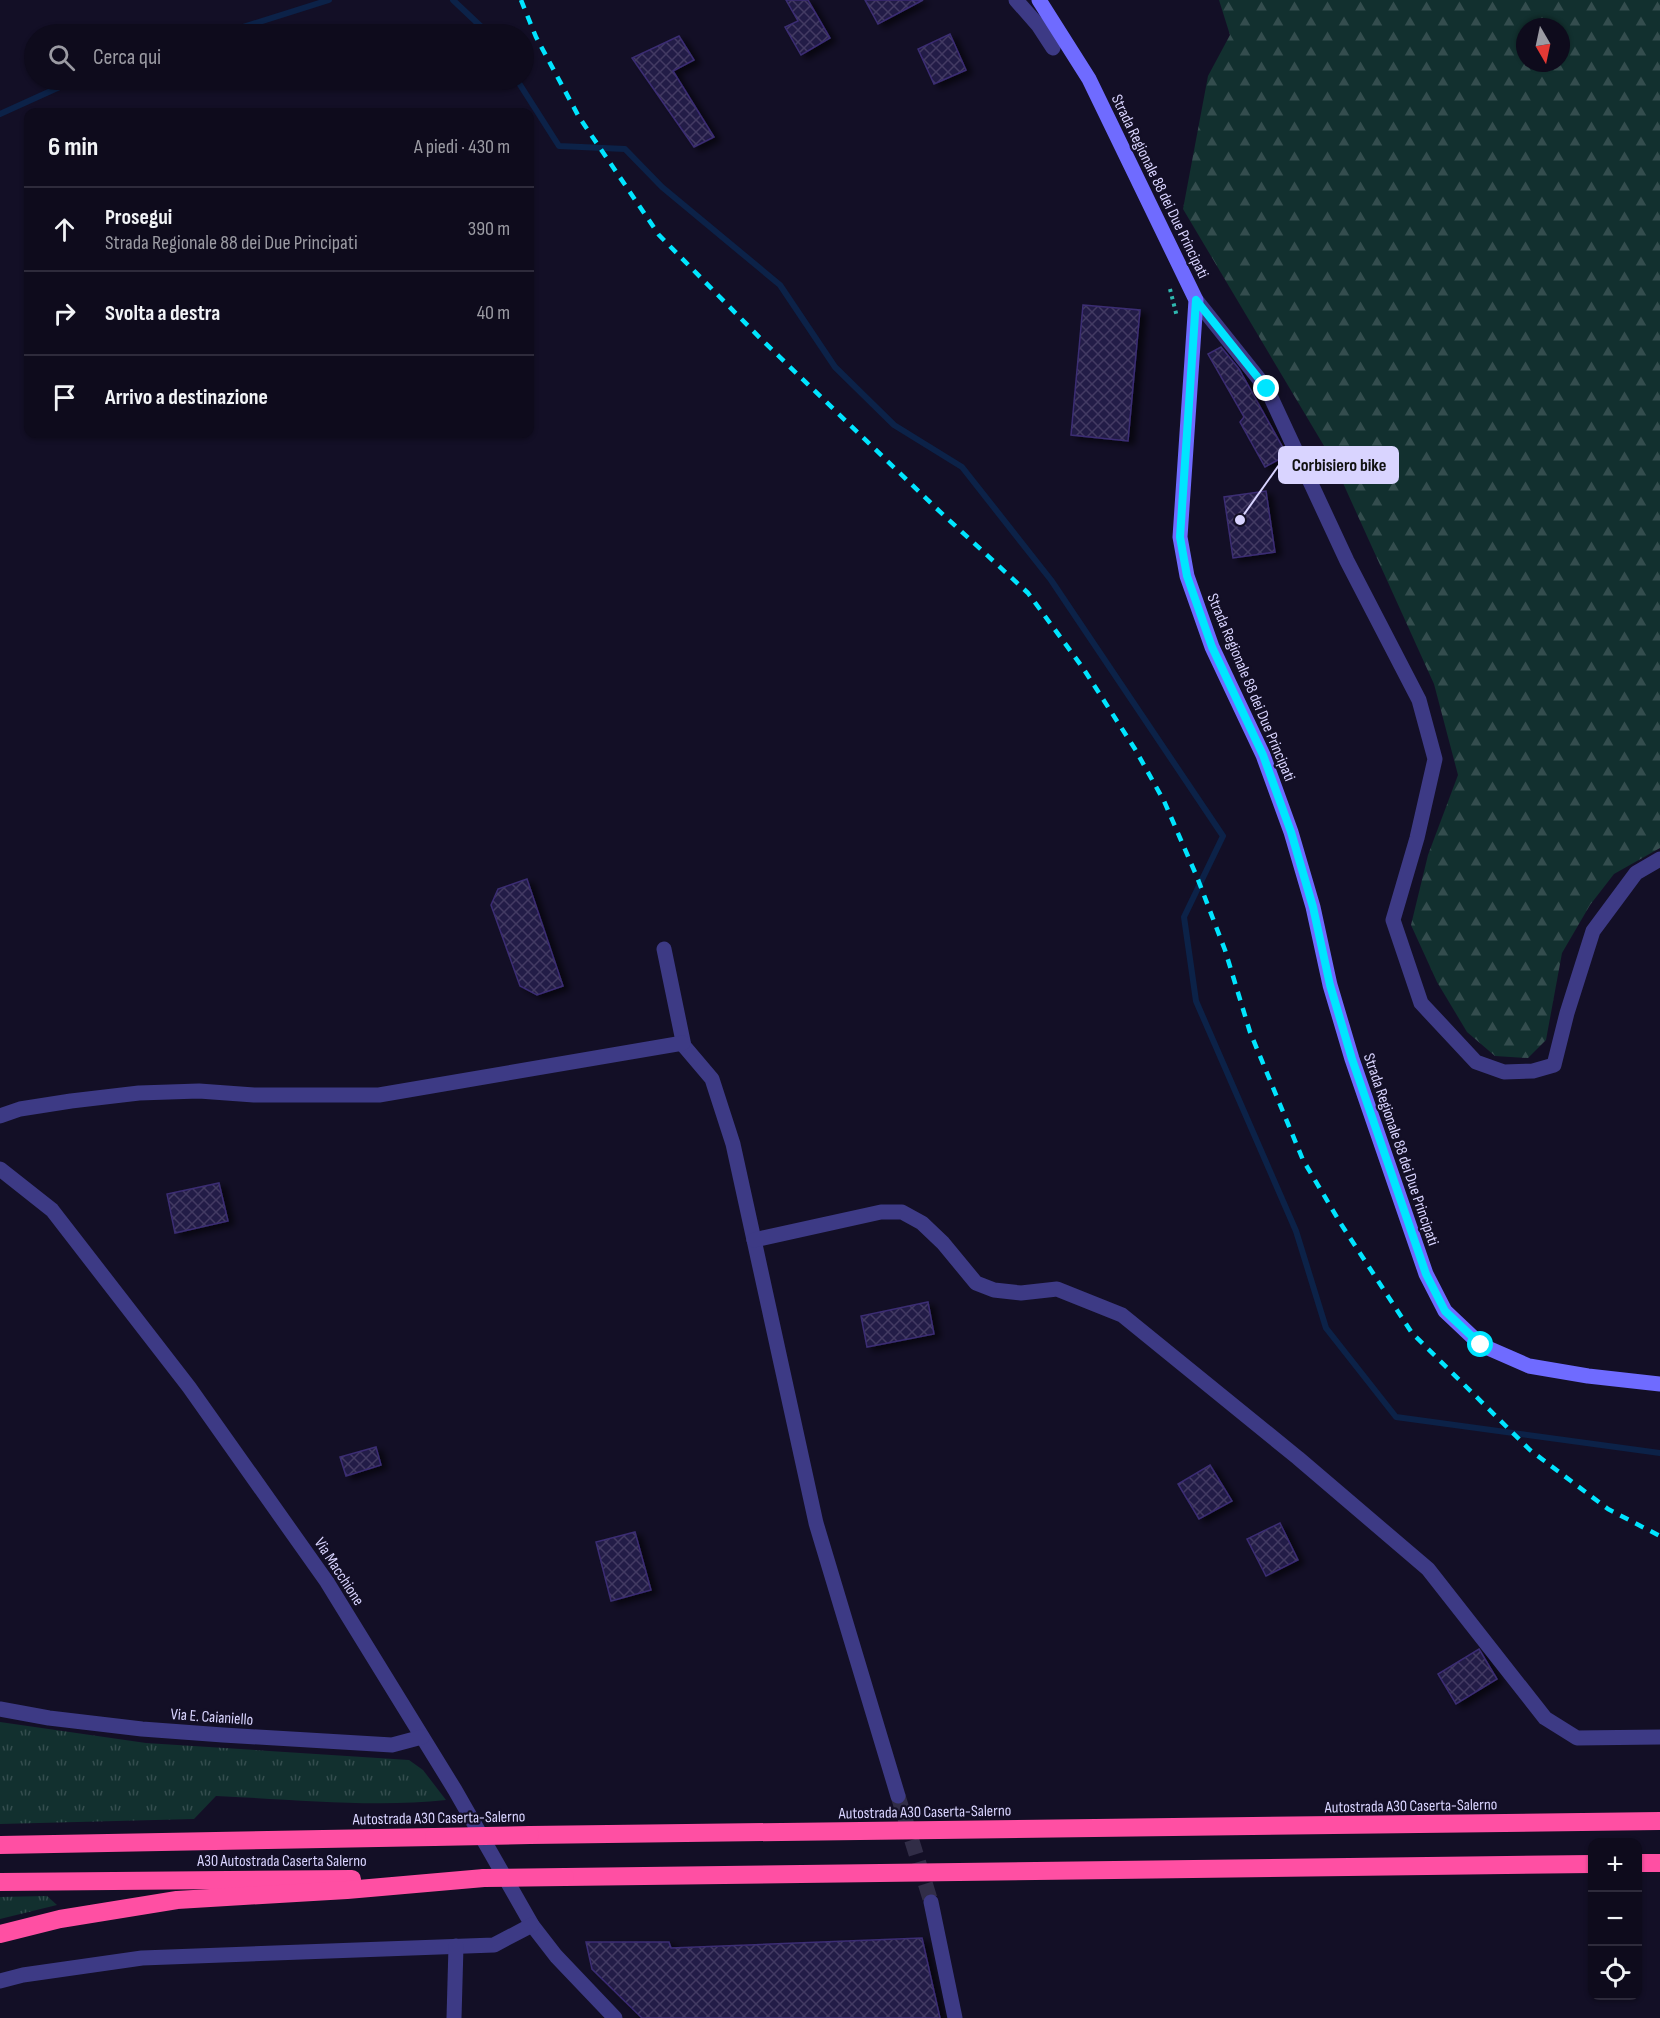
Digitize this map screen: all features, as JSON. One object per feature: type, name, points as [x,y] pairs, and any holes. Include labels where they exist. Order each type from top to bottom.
[{"type":"highway","name":"Autostrada A30 Caserta-Salerno","points":[[190,1842],[434,1836],[1660,1821]]},
{"type":"highway","name":"A30 Autostrada Caserta Salerno","points":[[0,1845],[190,1842]]},
{"type":"highway","points":[[1642,1863],[1660,1863]]},
{"type":"highway","name":"A30 Autostrada Caserta Salerno","points":[[0,1881],[484,1878],[1588,1864]]},
{"type":"highway","points":[[0,1934],[60,1919],[177,1900],[347,1890],[484,1878]]},
{"type":"main road","name":"Strada Regionale 88 dei Due Principati","points":[[1039,0],[1089,79],[1196,300],[1180,537],[1187,576],[1212,647],[1263,755],[1291,832],[1313,907],[1330,985],[1352,1059],[1426,1274],[1445,1311],[1481,1345],[1529,1366],[1588,1376],[1660,1384]]},
{"type":"street","points":[[1016,0],[1053,48]]},
{"type":"street","points":[[1196,300],[1267,389],[1347,561],[1419,700],[1435,759],[1417,838],[1394,920],[1421,1003],[1476,1062],[1504,1072],[1533,1071],[1554,1065],[1567,1013],[1593,931],[1636,873],[1660,859]]},
{"type":"street","points":[[664,949],[684,1046],[712,1078],[733,1144],[816,1523],[898,1796]]},
{"type":"street","points":[[0,1116],[20,1109],[139,1093],[198,1091],[265,1096],[379,1095],[683,1043]]},
{"type":"street","name":"Via Macchione","points":[[0,1169],[52,1210],[189,1387],[327,1582],[422,1737],[532,1925],[556,1956],[615,2018]]},
{"type":"street","points":[[754,1240],[881,1212],[902,1212],[922,1223],[943,1243],[976,1282],[994,1290],[1021,1293],[1057,1289],[1122,1315],[1298,1458],[1428,1569],[1545,1718],[1577,1738],[1660,1737]]},
{"type":"street","name":"Via E. Caianiello","points":[[0,1709],[96,1724],[223,1735],[392,1745],[422,1737]]},
{"type":"street","points":[[931,1902],[955,2018]]},
{"type":"street","points":[[0,1982],[23,1975],[142,1958],[494,1945],[532,1925]]},
{"type":"street","points":[[454,2018],[456,1946]]},
{"type":"path","points":[[1168,285],[1173,295],[1177,327]]},
{"type":"green space","points":[[1219,0],[1660,0],[1660,848],[1614,874],[1590,905],[1562,953],[1546,1040],[1528,1058],[1495,1056],[1467,1032],[1437,982],[1411,925],[1428,855],[1458,775],[1434,684],[1333,461],[1183,209],[1208,76],[1230,35]]},
{"type":"green space","points":[[0,1722],[146,1743],[409,1760],[423,1770],[446,1800],[361,1803],[216,1796],[194,1819],[0,1824]]},
{"type":"green space","points":[[47,1896],[57,1905],[0,1919],[0,1897]]},
{"type":"building","points":[[786,0],[808,0],[830,38],[801,55],[785,27],[798,21]]},
{"type":"building","points":[[865,0],[923,0],[878,24]]},
{"type":"building","points":[[950,34],[966,70],[934,84],[918,49]]},
{"type":"building","points":[[679,36],[694,60],[673,71],[714,137],[694,147],[632,58]]},
{"type":"building","points":[[1083,305],[1140,310],[1128,441],[1071,435]]},
{"type":"building","points":[[1221,347],[1239,369],[1287,455],[1265,467],[1240,422],[1244,417],[1208,354]]},
{"type":"building","points":[[1266,491],[1275,552],[1233,558],[1224,497]]},
{"type":"building","points":[[527,879],[563,986],[537,995],[520,986],[491,905],[498,889]]},
{"type":"building","points":[[219,1183],[228,1221],[175,1233],[167,1194]]},
{"type":"building","points":[[928,1302],[934,1334],[867,1347],[861,1316]]},
{"type":"building","points":[[376,1447],[381,1465],[346,1476],[340,1457]]},
{"type":"building","points":[[1210,1465],[1232,1501],[1199,1519],[1178,1484]]},
{"type":"building","points":[[1280,1523],[1298,1560],[1266,1576],[1247,1539]]},
{"type":"building","points":[[635,1532],[651,1590],[611,1601],[596,1542]]},
{"type":"building","points":[[1479,1649],[1497,1679],[1456,1704],[1438,1674]]},
{"type":"building","points":[[922,1938],[940,2018],[642,2018],[592,1969],[586,1942],[669,1942],[671,1948]]},
{"type":"waterway","points":[[253,24],[329,0]]},
{"type":"waterway","points":[[453,0],[478,24]]},
{"type":"waterway","points":[[0,114],[53,90]]},
{"type":"waterway","points":[[523,90],[559,146],[625,149],[662,187],[780,285],[835,367],[894,425],[962,467],[1051,580],[1223,836],[1184,917],[1196,1001],[1296,1231],[1326,1328],[1396,1417],[1660,1453]]},
{"type":"tunnel","points":[[898,1796],[931,1902]]},
{"type":"railway","points":[[521,0],[531,24]]},
{"type":"railway","points":[[534,32],[579,117],[659,235],[761,339],[936,508],[1028,593],[1083,668],[1135,749],[1164,801],[1197,877],[1225,950],[1250,1032],[1303,1160],[1341,1224],[1412,1333],[1530,1450],[1608,1509],[1660,1536]]},
{"type":"place","name":"Corbisiero bike","points":[[1240,520]]},
{"type":"route","points":[[1267,389],[1196,300],[1180,537],[1187,576],[1212,647],[1263,755],[1291,832],[1313,907],[1330,985],[1352,1059],[1426,1274],[1445,1311],[1481,1345]]}]
